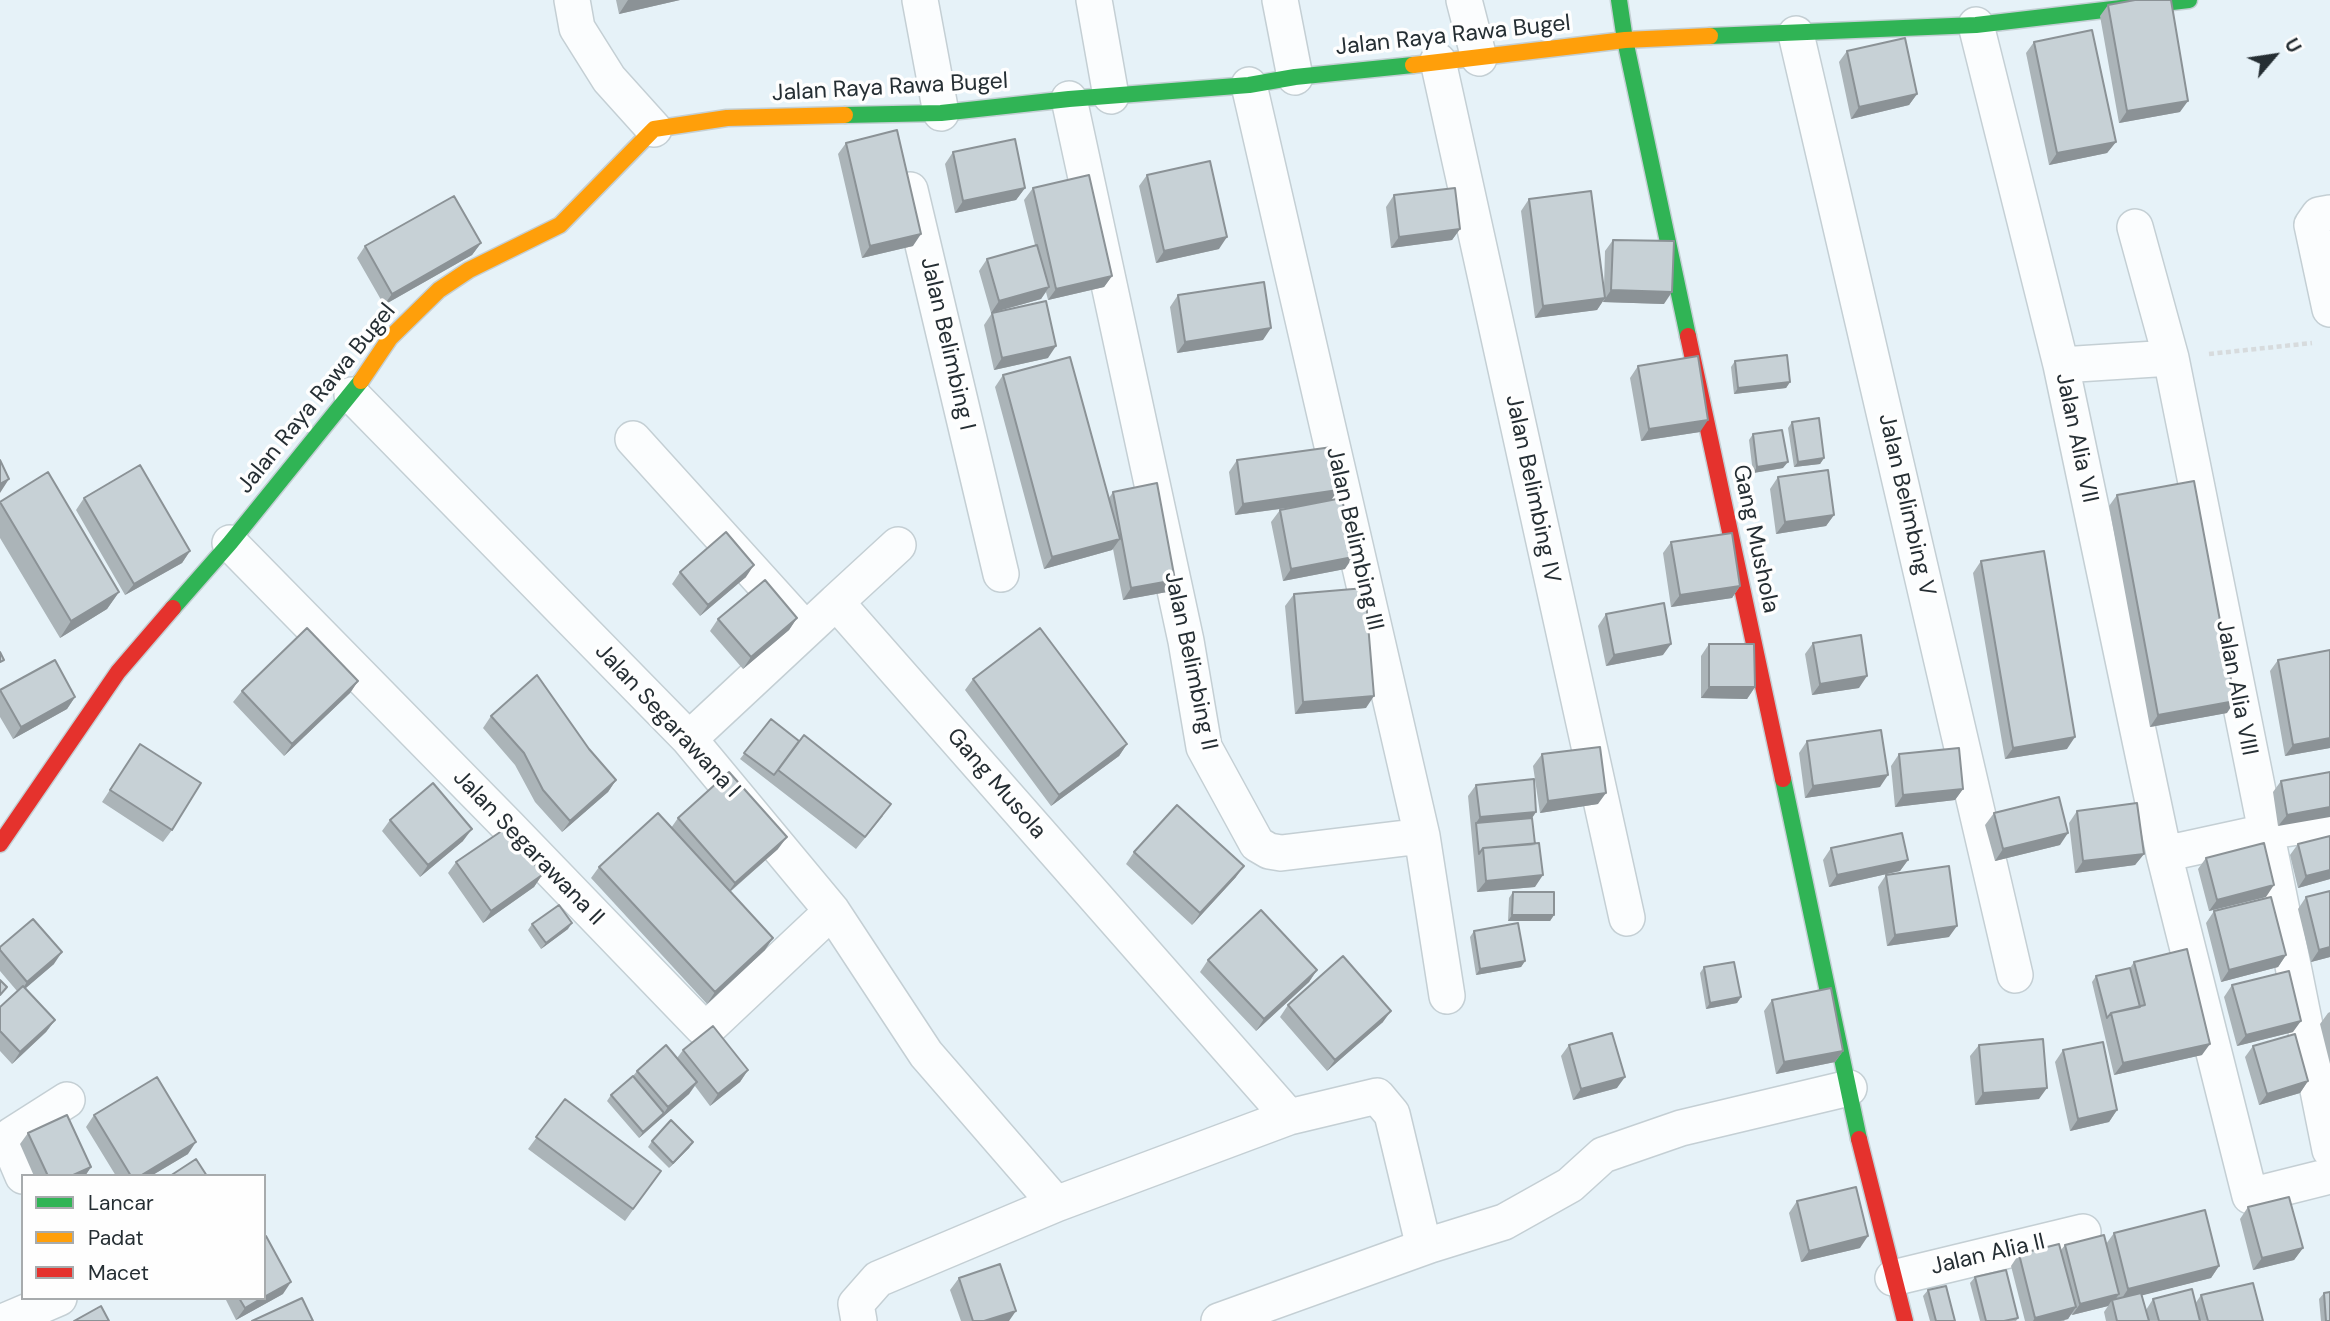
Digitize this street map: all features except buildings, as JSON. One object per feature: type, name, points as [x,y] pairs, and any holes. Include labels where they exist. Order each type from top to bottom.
[{"type":"street","points":[[572,0],[576,28],[609,79],[654,129]]},
{"type":"street","points":[[920,0],[941,113]]},
{"type":"street","points":[[1094,0],[1111,96]]},
{"type":"street","points":[[1280,0],[1295,77]]},
{"type":"street","points":[[1464,0],[1479,58]]},
{"type":"street","name":"Gang Mushola","points":[[1619,0],[1625,40],[1849,1088],[1905,1321]]},
{"type":"street","name":"Jalan Raya Rawa Bugel","points":[[0,844],[118,672],[230,543],[352,395],[390,338],[439,290],[469,270],[560,225],[654,129],[727,118],[898,137],[941,113],[1069,99],[1249,85],[1295,77],[1625,40],[1976,25],[2189,0]]},
{"type":"street","name":"Jalan Alia VII","points":[[1976,25],[2060,365],[2164,854],[2250,1196],[2330,1176]]},
{"type":"street","name":"Jalan Belimbing V","points":[[1796,34],[2015,975]]},
{"type":"street","name":"Jalan Belimbing IV","points":[[1438,61],[1627,918]]},
{"type":"street","name":"Jalan Belimbing III","points":[[1249,85],[1422,836],[1447,996]]},
{"type":"street","name":"Jalan Belimbing II","points":[[1069,99],[1186,640],[1203,747],[1257,844],[1269,851],[1280,853],[1422,836]]},
{"type":"street","name":"Jalan Belimbing I","points":[[898,137],[1001,574]]},
{"type":"street","points":[[2330,212],[2319,215],[2312,225],[2330,309]]},
{"type":"street","name":"Jalan Alia VIII","points":[[2134,227],[2171,358],[2330,1150]]},
{"type":"street","points":[[2060,365],[2171,358]]},
{"type":"street","name":"Jalan Segarawana I","points":[[352,395],[689,739],[832,911],[926,1054],[1056,1204]]},
{"type":"street","points":[[633,439],[806,631]]},
{"type":"street","name":"Jalan Segarawana II","points":[[230,543],[702,1027],[711,1025],[832,911]]},
{"type":"street","points":[[689,739],[898,545]]},
{"type":"street","name":"Gang Musola","points":[[836,602],[1289,1117]]},
{"type":"street","points":[[2164,854],[2265,832],[2330,822]]},
{"type":"street","points":[[1219,1321],[1430,1245],[1504,1222],[1570,1185],[1603,1155],[1681,1128],[1849,1088]]},
{"type":"street","points":[[859,1321],[856,1304],[877,1279],[1056,1204],[1289,1117],[1377,1096],[1392,1114],[1421,1234],[1430,1245]]},
{"type":"street","points":[[22,1174],[8,1141],[12,1135],[68,1100]]},
{"type":"street","name":"Jalan Alia II","points":[[1893,1278],[2082,1233]]},
{"type":"street","points":[[5,1321],[54,1300]]},
{"type":"path","points":[[2171,358],[2317,343]]},
{"type":"traffic: fast","points":[[1619,0],[1625,40],[1688,336]]},
{"type":"traffic: fast","points":[[1710,36],[1976,25],[2189,0]]},
{"type":"traffic: fast","points":[[845,115],[941,113],[1069,99],[1249,85],[1295,77],[1413,65]]},
{"type":"traffic: fast","points":[[173,608],[230,543],[361,381]]},
{"type":"traffic: fast","points":[[1783,779],[1859,1139]]},
{"type":"traffic: slow","points":[[1413,65],[1625,40],[1710,36]]},
{"type":"traffic: slow","points":[[361,381],[390,338],[439,290],[469,270],[560,225],[654,129],[727,118],[845,115]]},
{"type":"traffic: jam","points":[[1688,336],[1783,779]]},
{"type":"traffic: jam","points":[[0,844],[118,672],[173,608]]},
{"type":"traffic: jam","points":[[1859,1139],[1905,1321]]}]
